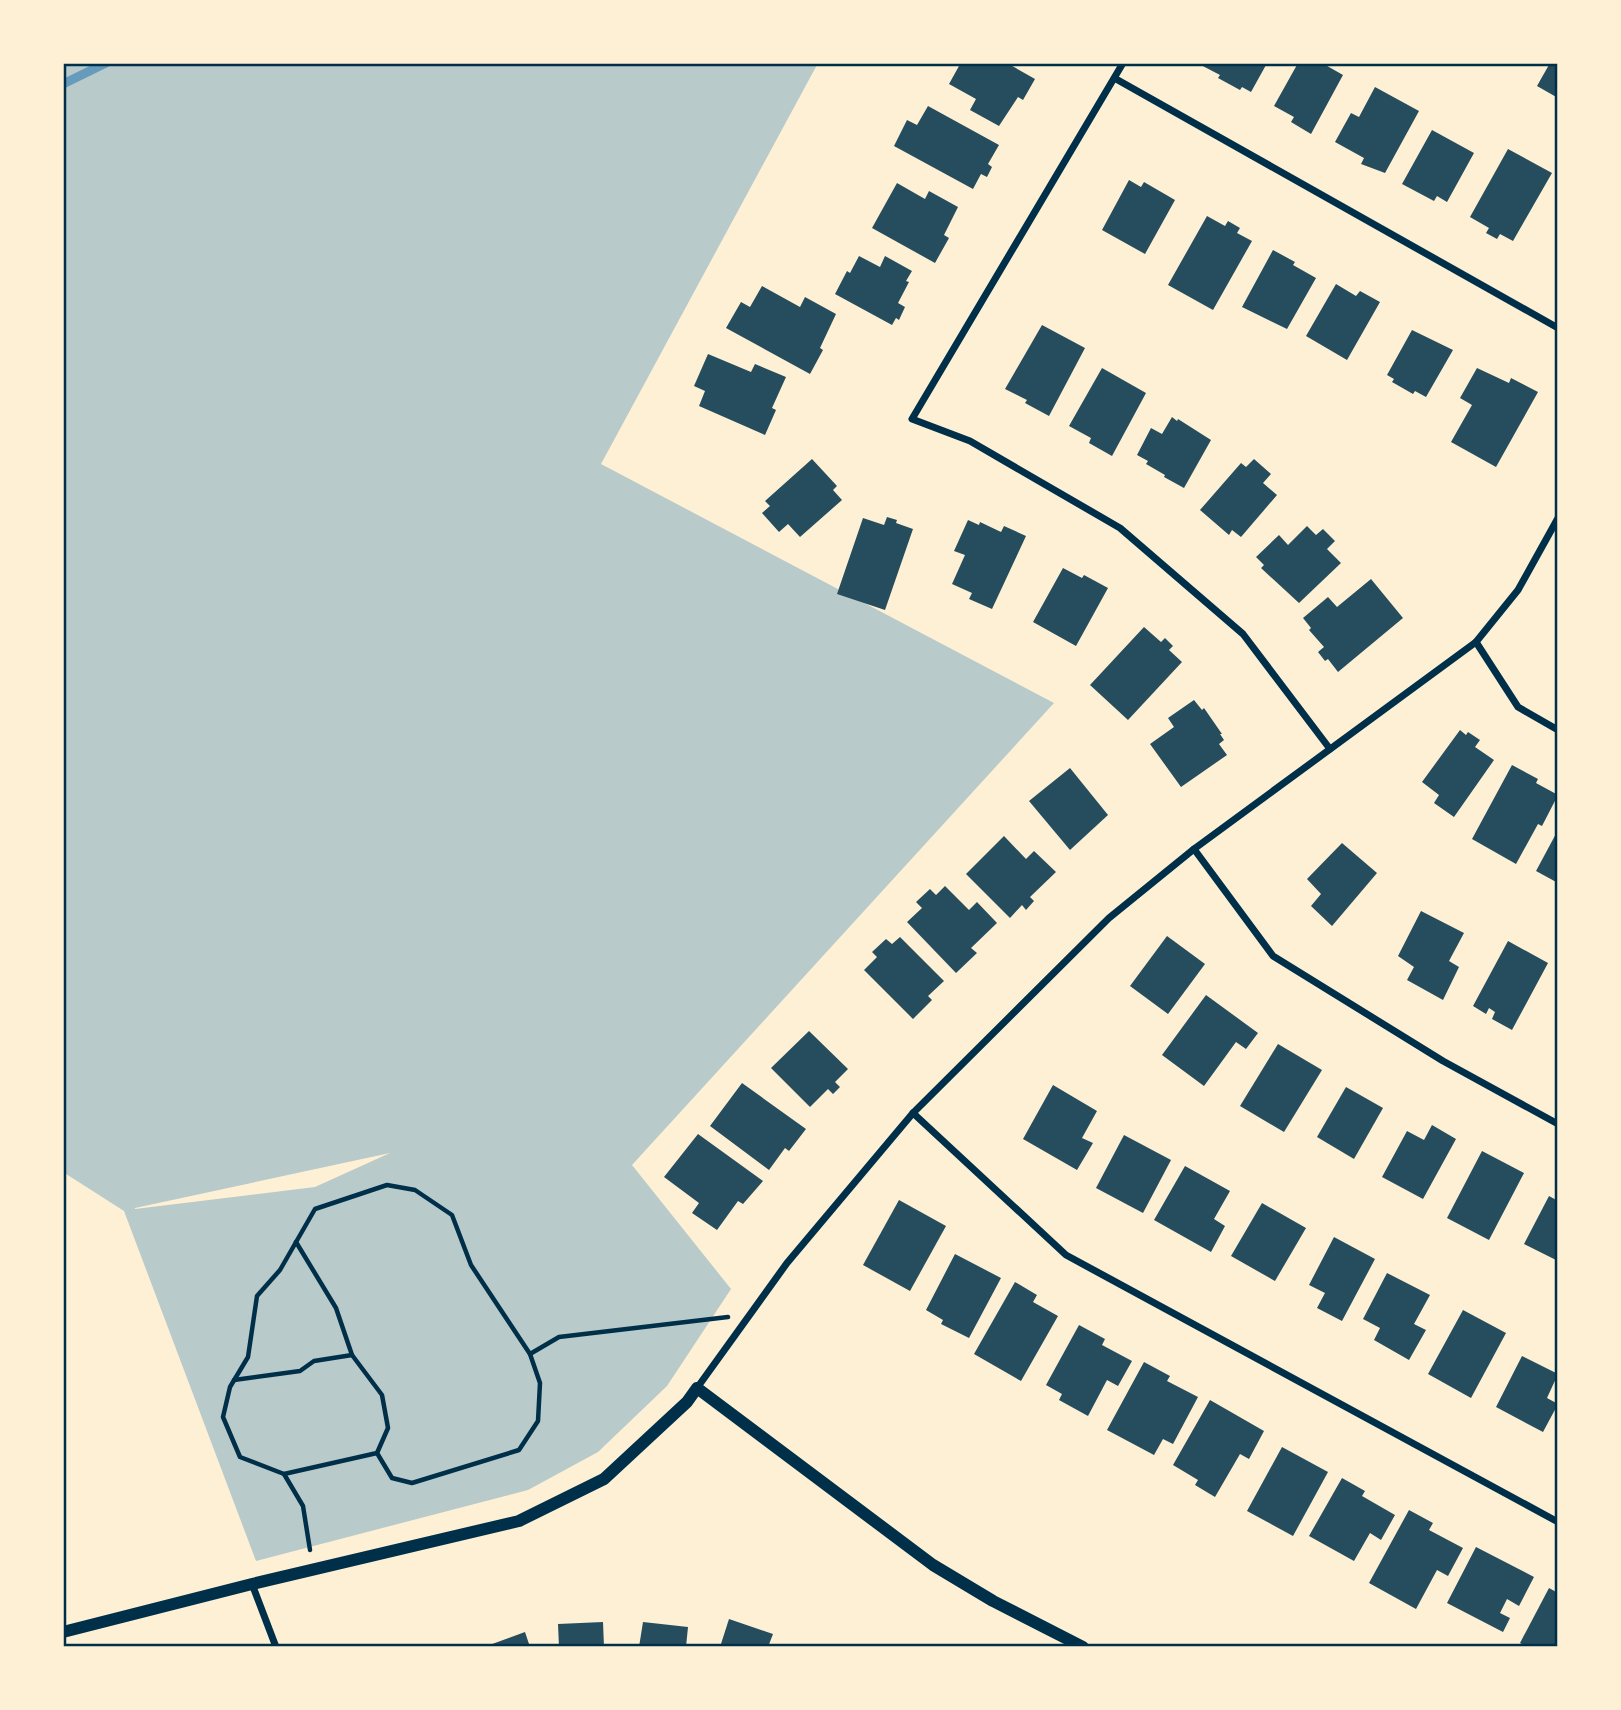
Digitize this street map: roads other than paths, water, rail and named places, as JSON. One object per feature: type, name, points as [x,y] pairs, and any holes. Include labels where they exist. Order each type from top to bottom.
[{"type":"street","points":[[1123,63],[1116,79],[912,419],[970,442],[1120,528],[1243,634],[1330,749]]},
{"type":"street","points":[[1116,79],[1558,328]]},
{"type":"street","points":[[63,1632],[519,1521],[604,1479],[687,1402],[787,1263],[913,1113],[1109,918],[1194,849],[1476,642],[1518,590],[1558,518]]},
{"type":"street","points":[[1476,642],[1518,707],[1558,730]]},
{"type":"street","points":[[1194,849],[1273,956],[1443,1061],[1558,1124]]},
{"type":"street","points":[[913,1113],[1066,1255],[1558,1522]]},
{"type":"street","points":[[697,1388],[933,1565],[993,1601],[1083,1647]]},
{"type":"street","points":[[252,1584],[276,1647]]},
{"type":"waterway","points":[[63,84],[106,63]]}]
